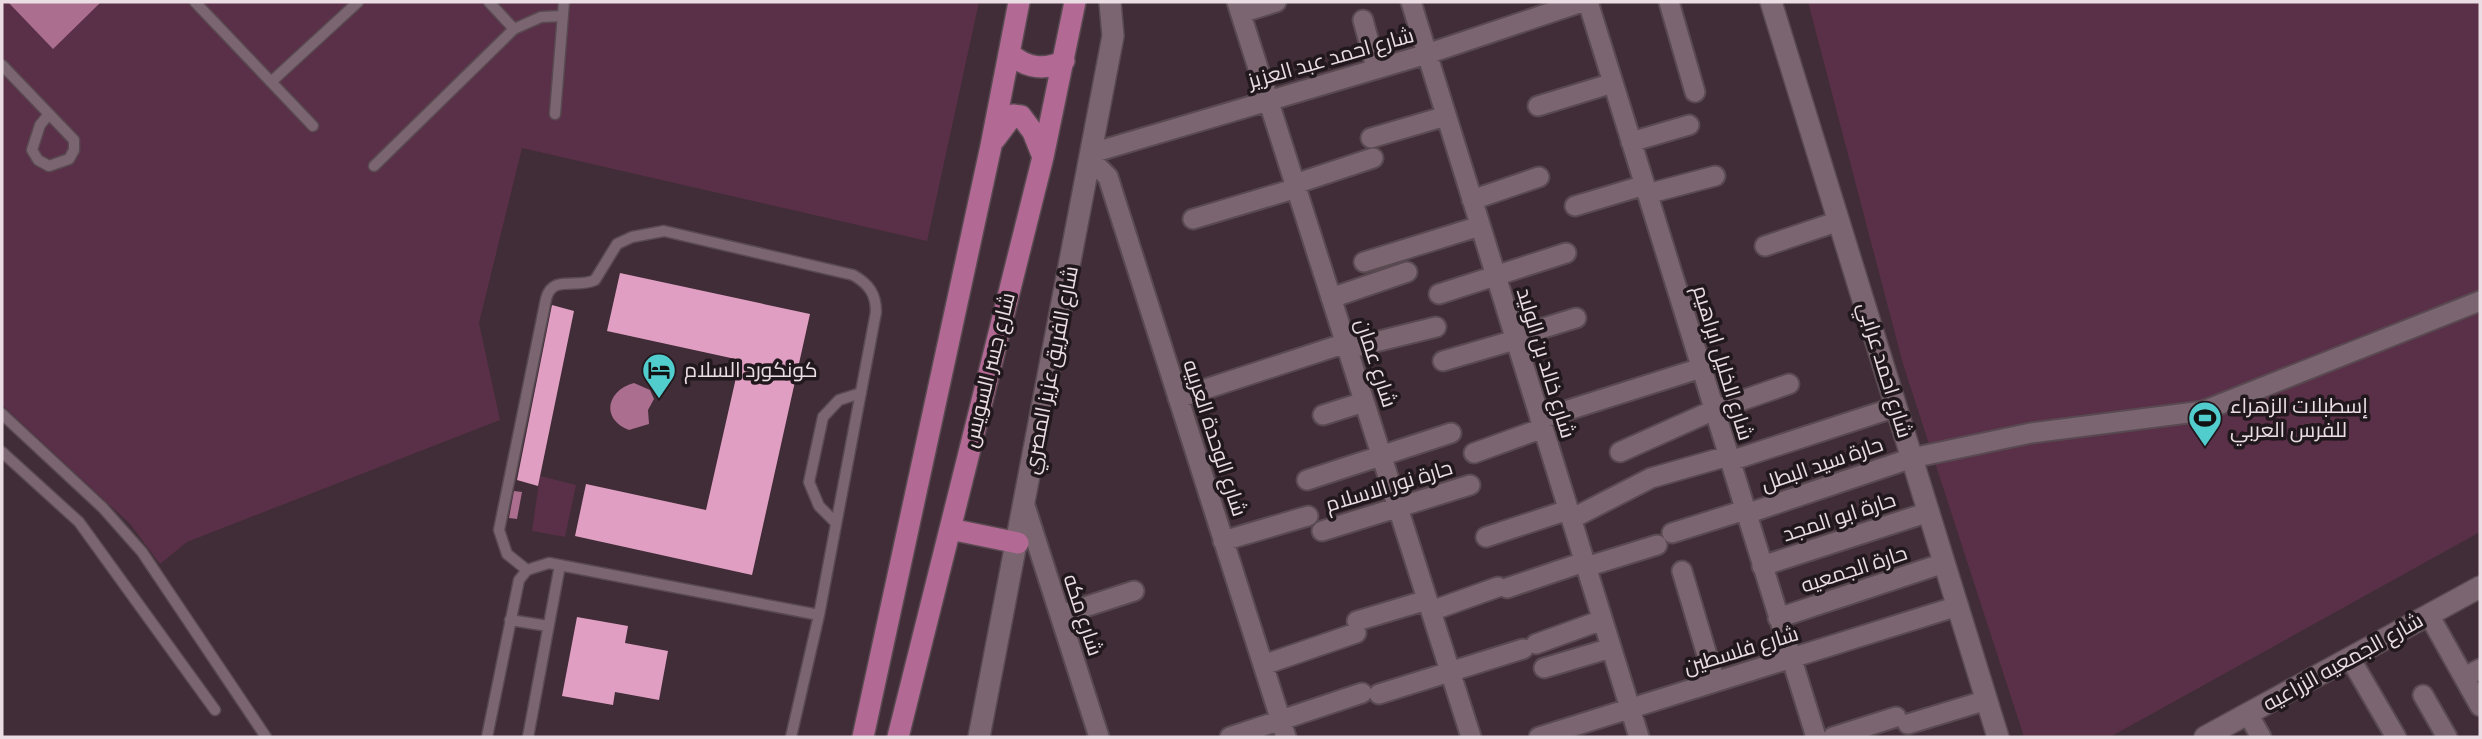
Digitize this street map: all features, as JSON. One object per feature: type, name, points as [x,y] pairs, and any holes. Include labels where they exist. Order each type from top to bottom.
[{"type":"main road","name":"شارع جسر السويس","points":[[863,737],[991,146],[1019,2]]},
{"type":"main road","name":"شارع جسر السويس","points":[[898,737],[1043,157],[1075,2]]},
{"type":"main road","points":[[1009,53],[1016,60],[1035,67],[1045,68],[1064,61]]},
{"type":"main road","points":[[991,146],[1004,123],[1013,115],[1019,116],[1030,126],[1043,157]]},
{"type":"main road","points":[[950,529],[1018,543]]},
{"type":"street","name":"شارع الفريق عزيز المصري","points":[[978,737],[1018,543],[1114,36],[1110,2]]},
{"type":"street","points":[[1239,7],[1276,2]]},
{"type":"street","name":"شارع خالد بن الوليد","points":[[1411,2],[1639,737]]},
{"type":"street","name":"شارع احمد عبد العزيز","points":[[1091,156],[1268,100],[1427,54],[1533,10],[1582,2]]},
{"type":"street","name":"شارع الخليل ابراهيم","points":[[1588,2],[1816,737]]},
{"type":"street","points":[[1669,2],[1695,92]]},
{"type":"street","name":"شارع احمد عرابي","points":[[1771,2],[1998,737]]},
{"type":"street","name":"شارع عمان","points":[[1239,7],[1471,737]]},
{"type":"street","points":[[1363,20],[1376,68]]},
{"type":"street","points":[[1538,106],[1613,83]]},
{"type":"street","points":[[1371,138],[1446,116]]},
{"type":"street","points":[[1631,142],[1689,125]]},
{"type":"street","name":"شارع الوحدة العربيه","points":[[1091,156],[1108,177],[1283,729]]},
{"type":"street","points":[[1193,219],[1373,158]]},
{"type":"street","points":[[1574,206],[1715,176]]},
{"type":"street","points":[[1472,200],[1539,177]]},
{"type":"street","points":[[1765,246],[1839,221]]},
{"type":"street","points":[[1364,262],[1480,226]]},
{"type":"street","points":[[1439,294],[1566,253]]},
{"type":"street","points":[[1331,298],[1407,272]]},
{"type":"street","name":"حارة سيد البطل","points":[[1263,665],[1356,627],[1585,565],[1912,458],[2031,433],[2203,411],[2480,301]]},
{"type":"street","points":[[1443,361],[1576,318]]},
{"type":"street","points":[[1178,398],[1346,346],[1436,327]]},
{"type":"street","points":[[1474,453],[1541,423],[1701,368]]},
{"type":"street","points":[[1620,452],[1714,410],[1789,384]]},
{"type":"street","points":[[1323,415],[1364,402]]},
{"type":"street","points":[[1486,537],[1569,514],[1651,478],[1729,459],[1896,407]]},
{"type":"street","points":[[1307,480],[1451,433]]},
{"type":"street","name":"حارة نور الاسلام","points":[[1322,531],[1470,485]]},
{"type":"street","name":"شارع مكه","points":[[1025,506],[1098,737]]},
{"type":"street","name":"حارة ابو المجد","points":[[1762,566],[1929,512]]},
{"type":"street","points":[[1223,541],[1308,516]]},
{"type":"street","name":"حارة الجمعيه","points":[[1778,618],[1944,563]]},
{"type":"street","points":[[1682,571],[1714,682]]},
{"type":"street","name":"شارع الجمعيه الزراعيه","points":[[2205,737],[2480,587]]},
{"type":"street","points":[[1060,615],[1134,591]]},
{"type":"street","name":"شارع فلسطين","points":[[1539,737],[1958,606]]},
{"type":"street","points":[[2429,615],[2472,673],[2480,706]]},
{"type":"street","points":[[1230,737],[1283,729],[1371,694],[1529,647],[1602,620]]},
{"type":"street","points":[[1544,668],[1611,648]]},
{"type":"street","points":[[2350,658],[2396,737]]},
{"type":"street","points":[[2423,695],[2447,737]]},
{"type":"street","points":[[1833,737],[1987,700]]},
{"type":"street","points":[[2248,714],[2261,737]]},
{"type":"lane","points":[[195,2],[313,126]]},
{"type":"lane","points":[[271,82],[358,2]]},
{"type":"lane","points":[[489,2],[514,29]]},
{"type":"lane","points":[[555,114],[564,2]]},
{"type":"lane","points":[[374,166],[514,29],[541,17],[562,16]]},
{"type":"lane","points":[[2,65],[74,140],[74,150],[69,159],[49,166],[38,160],[32,150],[36,131],[49,114]]},
{"type":"lane","points":[[527,570],[507,554],[499,530],[548,292],[558,283],[579,284],[595,280],[612,251],[624,239],[672,232],[853,275],[864,281],[872,289],[876,312],[819,615],[791,737]]},
{"type":"lane","points":[[836,523],[818,506],[809,482],[823,417],[839,400],[861,393]]},
{"type":"lane","points":[[2,415],[103,508],[142,552],[266,737]]},
{"type":"lane","points":[[2,452],[86,530],[215,710]]},
{"type":"lane","points":[[486,737],[519,580],[527,570],[537,564],[559,565],[819,615]]},
{"type":"lane","points":[[528,737],[559,565]]},
{"type":"lane","points":[[510,620],[548,626]]},
{"type":"shaded area","points":[[2,2],[979,2],[927,241],[522,148],[479,323],[500,420],[187,542],[160,564],[130,524],[2,405]]},
{"type":"shaded area","points":[[8,2],[101,2],[53,49]]},
{"type":"shaded area","name":"إسطبلات الزهراء للفرس العربي","points":[[1808,2],[2480,2],[2480,532],[2110,737],[2024,737],[1903,364]]},
{"type":"shaded area","points":[[634,383],[650,390],[654,399],[648,410],[649,424],[629,430],[614,419],[610,405],[618,392]]},
{"type":"shaded area","points":[[540,476],[576,485],[565,537],[532,531]]},
{"type":"shaded area","points":[[514,491],[522,492],[517,519],[509,518]]},
{"type":"building","points":[[620,273],[810,314],[752,575],[575,536],[586,484],[706,510],[740,360],[607,331]]},
{"type":"building","points":[[552,305],[574,311],[538,486],[517,480]]},
{"type":"building","points":[[577,617],[628,626],[625,643],[668,651],[659,700],[615,692],[613,705],[562,696]]},
{"type":"place","name":"كونكورد السلام","points":[[659,400]]},
{"type":"place","name":"إسطبلات الزهراء للفرس العربي","points":[[2205,448]]}]
